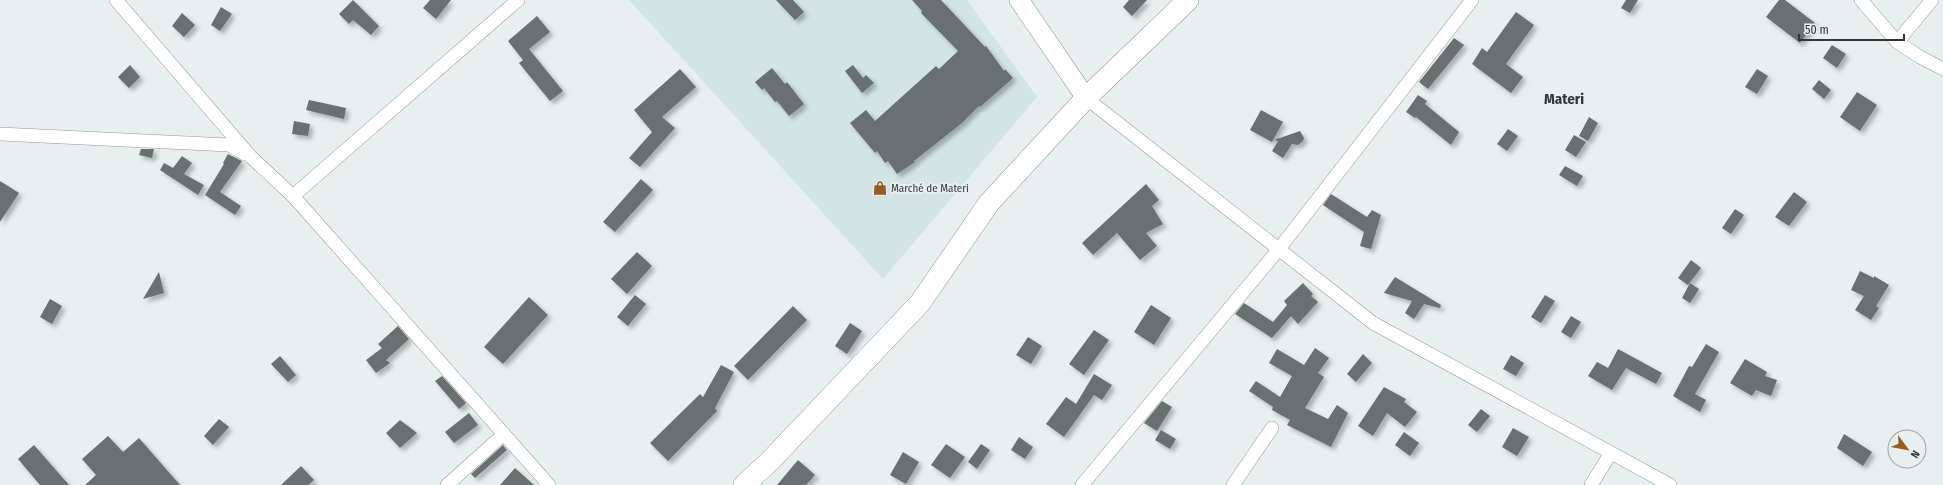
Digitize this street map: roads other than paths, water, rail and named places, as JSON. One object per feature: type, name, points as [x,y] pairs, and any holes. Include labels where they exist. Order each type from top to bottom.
[{"type":"main road","points":[[1019,0],[1086,98]]},
{"type":"main road","points":[[744,485],[770,461],[920,303],[989,203],[1086,98],[1188,0]]},
{"type":"street","points":[[116,0],[252,158],[293,196],[549,485]]},
{"type":"street","points":[[293,196],[518,0]]},
{"type":"street","points":[[1082,485],[1279,249],[1472,0]]},
{"type":"street","points":[[1861,0],[1897,42],[1920,57],[1943,69]]},
{"type":"street","points":[[1897,42],[1932,0]]},
{"type":"street","points":[[1086,98],[1373,323],[1670,485]]},
{"type":"street","points":[[0,134],[229,145],[252,158]]},
{"type":"street","points":[[1233,485],[1272,428]]},
{"type":"street","points":[[447,485],[504,434]]},
{"type":"street","points":[[1591,485],[1611,453]]},
{"type":"place","name":"Marché de Materi","points":[[880,188]]},
{"type":"district","name":"Materi","points":[[1564,99]]}]
